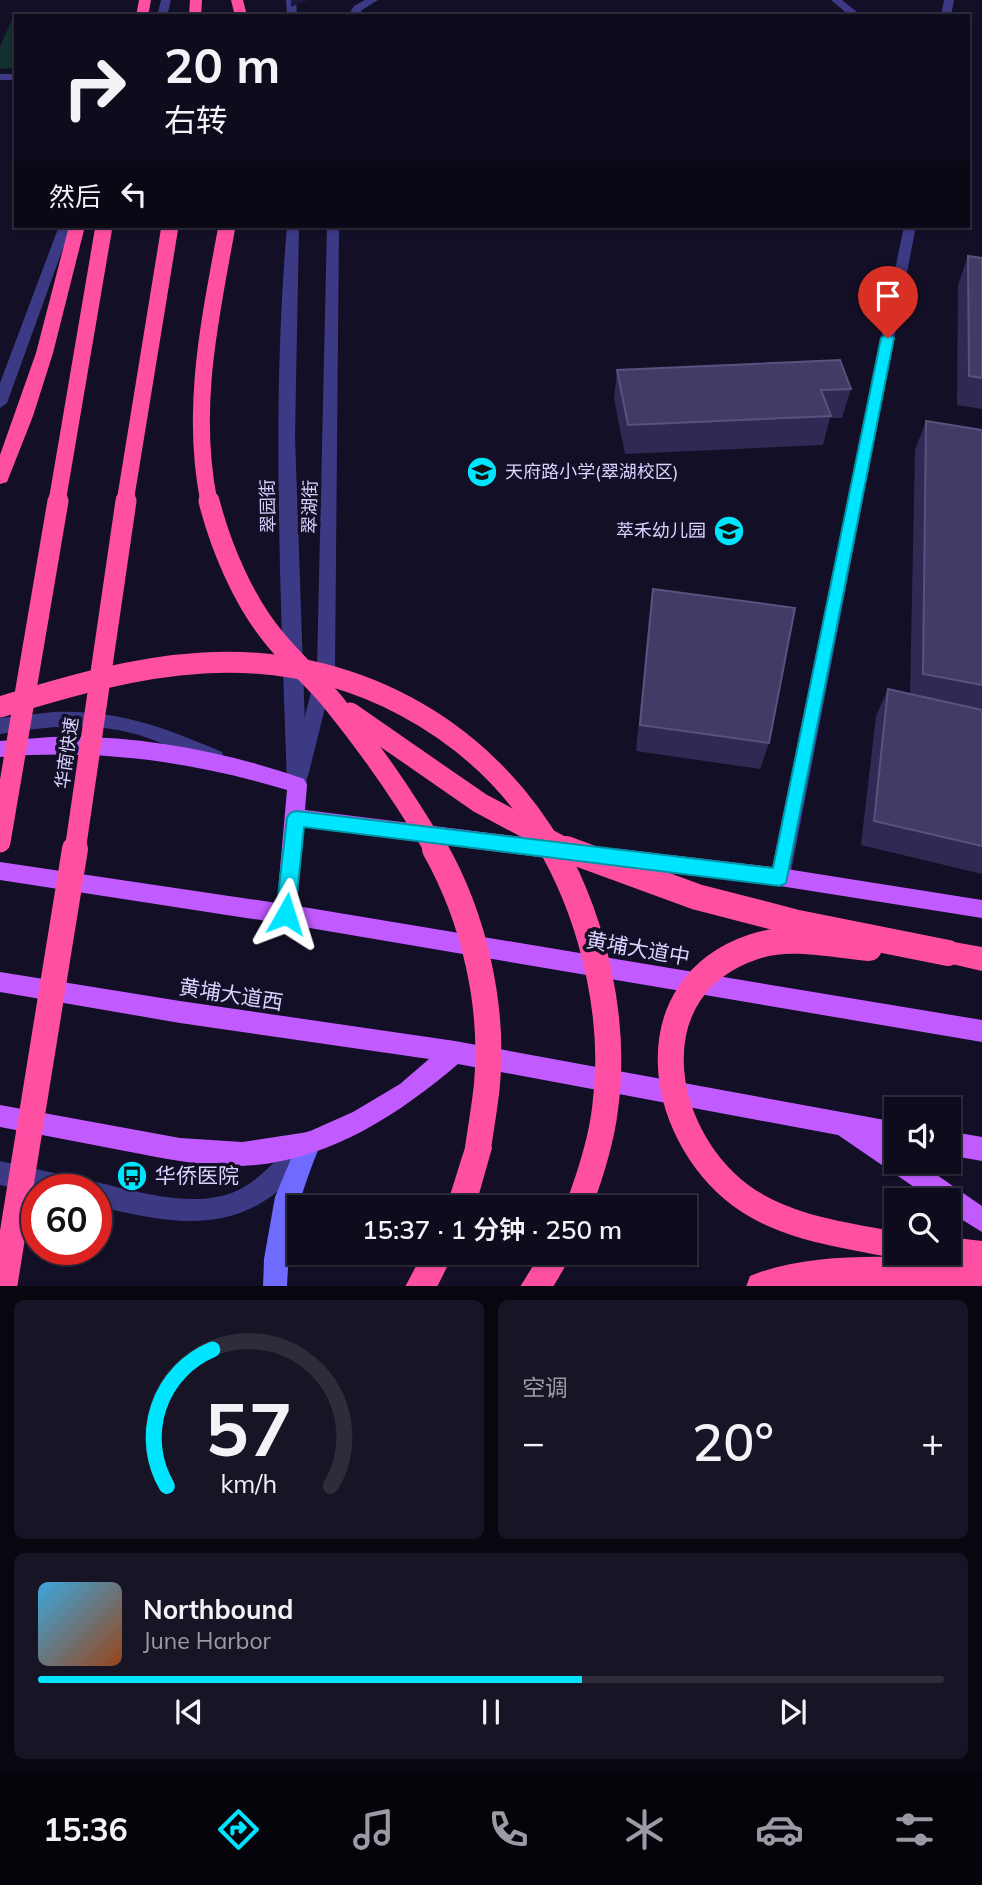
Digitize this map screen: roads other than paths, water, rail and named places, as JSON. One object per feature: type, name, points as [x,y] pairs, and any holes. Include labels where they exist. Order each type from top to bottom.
[{"type":"highway","points":[[0,477],[46,347],[76,228]]},
{"type":"highway","points":[[0,842],[104,228]]},
{"type":"highway","name":"华南快速","points":[[4,1286],[66,912],[140,394],[170,228]]},
{"type":"highway","points":[[227,228],[198,413],[204,481],[210,507],[239,578],[272,635],[334,703],[408,802],[435,847],[456,890],[483,976],[489,1024],[488,1087],[478,1148],[464,1195]]},
{"type":"highway","points":[[0,707],[76,684],[154,667],[185,663],[246,662],[307,671],[365,687],[426,717],[478,754],[506,780],[549,837],[591,937],[599,974],[607,1052],[606,1106],[582,1195]]},
{"type":"highway","points":[[334,703],[480,803],[579,856],[697,897],[798,923],[982,959]]},
{"type":"highway","points":[[884,1242],[800,1224],[772,1213],[741,1195],[719,1177],[700,1153],[682,1123],[673,1093],[670,1037],[677,1010],[692,989],[709,972],[753,947],[777,943],[948,953]]},
{"type":"highway","points":[[961,1254],[982,1256]]},
{"type":"highway","points":[[421,1286],[432,1265]]},
{"type":"highway","points":[[535,1286],[550,1265]]},
{"type":"highway","points":[[761,1286],[788,1280],[877,1270],[982,1275]]},
{"type":"main road","points":[[0,749],[82,745],[238,767],[297,785],[286,914],[0,871]]},
{"type":"main road","points":[[296,818],[780,877],[982,909]]},
{"type":"main road","name":"黄埔大道中","points":[[286,914],[982,1031]]},
{"type":"main road","name":"黄埔大道西","points":[[0,982],[180,1012],[455,1052]]},
{"type":"main road","points":[[0,1116],[180,1150],[242,1154],[309,1143],[361,1120],[408,1092],[455,1052],[884,1132]]},
{"type":"main road","points":[[841,1124],[884,1153]]},
{"type":"main road","points":[[961,1145],[982,1149]]},
{"type":"main road","points":[[915,1174],[982,1220]]},
{"type":"street","points":[[355,14],[359,8],[373,0]]},
{"type":"street","points":[[836,0],[854,14]]},
{"type":"street","points":[[0,403],[64,228]]},
{"type":"street","name":"翠园街","points":[[293,228],[286,338],[287,522],[297,785]]},
{"type":"street","name":"翠湖街","points":[[297,785],[326,668],[333,228]]},
{"type":"street","points":[[780,877],[910,228]]},
{"type":"street","points":[[0,726],[68,719],[128,725],[238,767]]},
{"type":"street","points":[[112,1198],[155,1207],[211,1209],[243,1201],[265,1187],[309,1143]]},
{"type":"street","points":[[275,1286],[276,1259],[286,1197],[309,1143]]},
{"type":"street","points":[[0,1173],[21,1178]]},
{"type":"place","name":"天府路小学(翠湖校区)","points":[[482,472]]},
{"type":"place","name":"萃禾幼儿园","points":[[729,531]]},
{"type":"place","name":"华侨医院","points":[[132,1176]]}]
